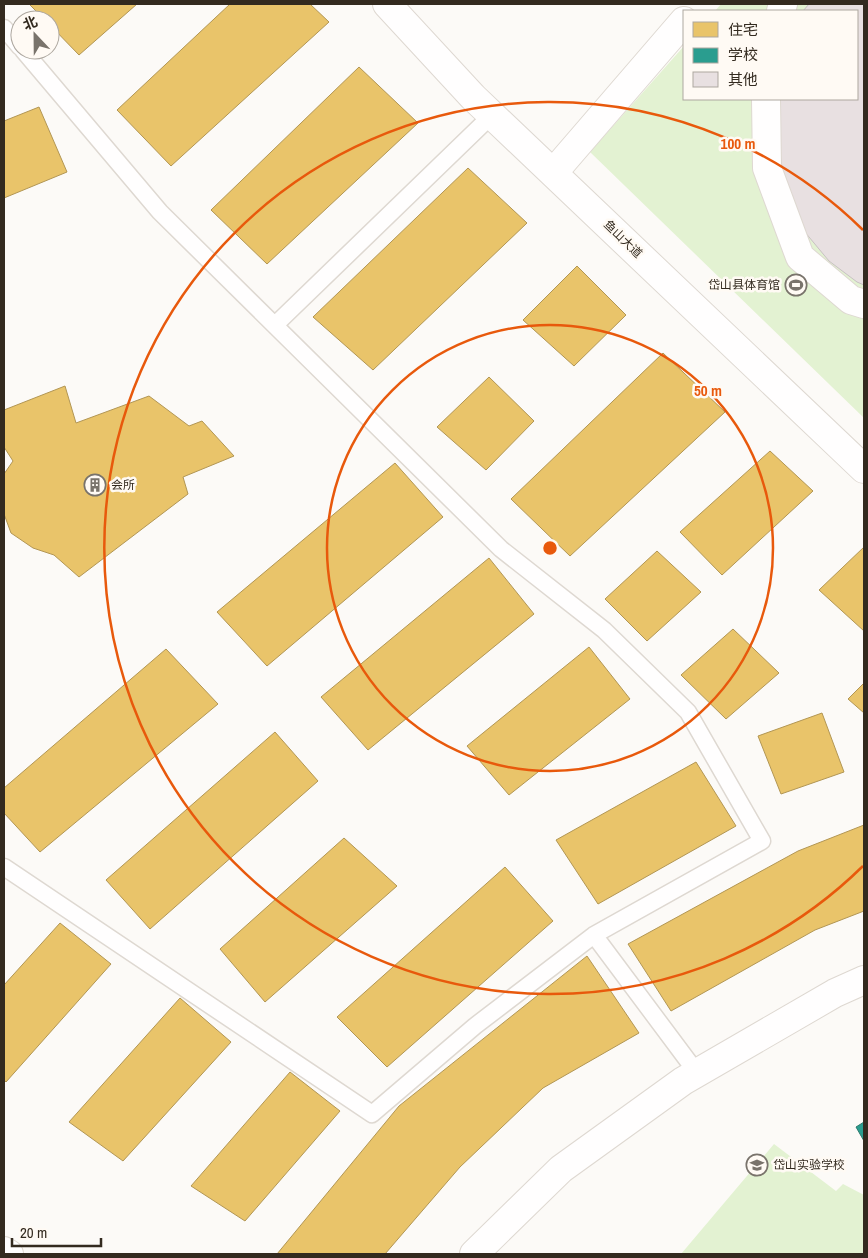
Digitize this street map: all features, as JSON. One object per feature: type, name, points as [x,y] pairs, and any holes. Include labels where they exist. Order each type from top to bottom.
[{"type":"street","name":"鱼山大道","points":[[387,4],[492,115],[864,469]]},
{"type":"street","points":[[553,173],[683,22]]},
{"type":"street","points":[[766,100],[768,168],[800,257],[851,300],[864,304]]},
{"type":"street","points":[[474,1254],[561,1169],[683,1081],[835,993],[864,980]]},
{"type":"street","points":[[4,1251],[9,1254]]},
{"type":"lane","points":[[4,867],[372,1114],[475,1026],[594,935],[762,841],[688,712],[604,630],[501,549],[160,212],[31,60]]},
{"type":"lane","points":[[275,325],[492,115]]},
{"type":"lane","points":[[594,935],[697,1073]]},
{"type":"green space","name":"岱山县体育馆","points":[[721,4],[864,4],[864,418],[590,152],[683,47],[683,100],[858,100],[858,10],[716,10]]},
{"type":"green space","points":[[774,1144],[836,1191],[843,1184],[864,1195],[864,1254],[681,1254]]},
{"type":"building: 住宅","points":[[29,4],[137,4],[79,55],[60,35],[60,10],[35,10]]},
{"type":"building: 住宅","points":[[230,4],[310,4],[329,22],[171,166],[117,110]]},
{"type":"building: 住宅","points":[[359,67],[418,123],[267,264],[211,210]]},
{"type":"building: 住宅","points":[[39,107],[67,172],[4,198],[4,121]]},
{"type":"building: 住宅","points":[[468,168],[527,223],[373,370],[313,317]]},
{"type":"building: 住宅","points":[[577,266],[626,315],[574,366],[523,320]]},
{"type":"building: 住宅","points":[[663,353],[725,412],[570,556],[511,499]]},
{"type":"building: 住宅","points":[[489,377],[534,421],[486,470],[437,427]]},
{"type":"building: 住宅","name":"会所","points":[[65,386],[76,423],[149,396],[189,426],[202,421],[234,456],[183,477],[188,494],[79,577],[54,555],[33,548],[11,533],[4,514],[4,474],[13,461],[4,447],[4,410]]},
{"type":"building: 住宅","points":[[770,451],[813,491],[722,575],[680,532]]},
{"type":"building: 住宅","points":[[395,463],[443,517],[267,666],[217,612]]},
{"type":"building: 住宅","points":[[864,547],[864,631],[819,590]]},
{"type":"building: 住宅","points":[[657,551],[701,592],[647,641],[605,599]]},
{"type":"building: 住宅","points":[[489,558],[534,614],[368,750],[321,697]]},
{"type":"building: 住宅","points":[[733,629],[779,673],[726,719],[681,675]]},
{"type":"building: 住宅","points":[[589,647],[630,699],[509,795],[467,746]]},
{"type":"building: 住宅","points":[[166,649],[218,704],[40,852],[4,813],[4,788]]},
{"type":"building: 住宅","points":[[864,683],[864,713],[848,699]]},
{"type":"building: 住宅","points":[[822,713],[844,772],[781,794],[758,736]]},
{"type":"building: 住宅","points":[[275,732],[318,781],[150,929],[106,880]]},
{"type":"building: 住宅","points":[[696,762],[736,826],[598,904],[556,840]]},
{"type":"building: 住宅","points":[[864,825],[864,911],[815,930],[671,1011],[628,944],[798,851]]},
{"type":"building: 住宅","points":[[344,838],[397,886],[265,1002],[220,949]]},
{"type":"building: 住宅","points":[[505,867],[553,921],[387,1067],[337,1017]]},
{"type":"building: 住宅","points":[[60,923],[111,964],[6,1082],[4,1080],[4,985]]},
{"type":"building: 住宅","points":[[587,956],[639,1033],[543,1088],[460,1167],[385,1254],[277,1254],[399,1106]]},
{"type":"building: 住宅","points":[[180,998],[231,1042],[123,1161],[69,1122]]},
{"type":"building: 住宅","points":[[290,1072],[340,1111],[245,1221],[191,1186]]},
{"type":"building: 学校","points":[[864,1122],[864,1141],[856,1127]]},
{"type":"building: 其他","points":[[809,4],[864,4],[864,285],[829,261],[804,231],[785,188],[776,126],[776,100],[858,100],[858,10],[804,10]]},
{"type":"place","name":"岱山县体育馆","points":[[796,285]]},
{"type":"place","name":"会所","points":[[95,485]]},
{"type":"place","name":"岱山实验学校","points":[[757,1165]]}]
